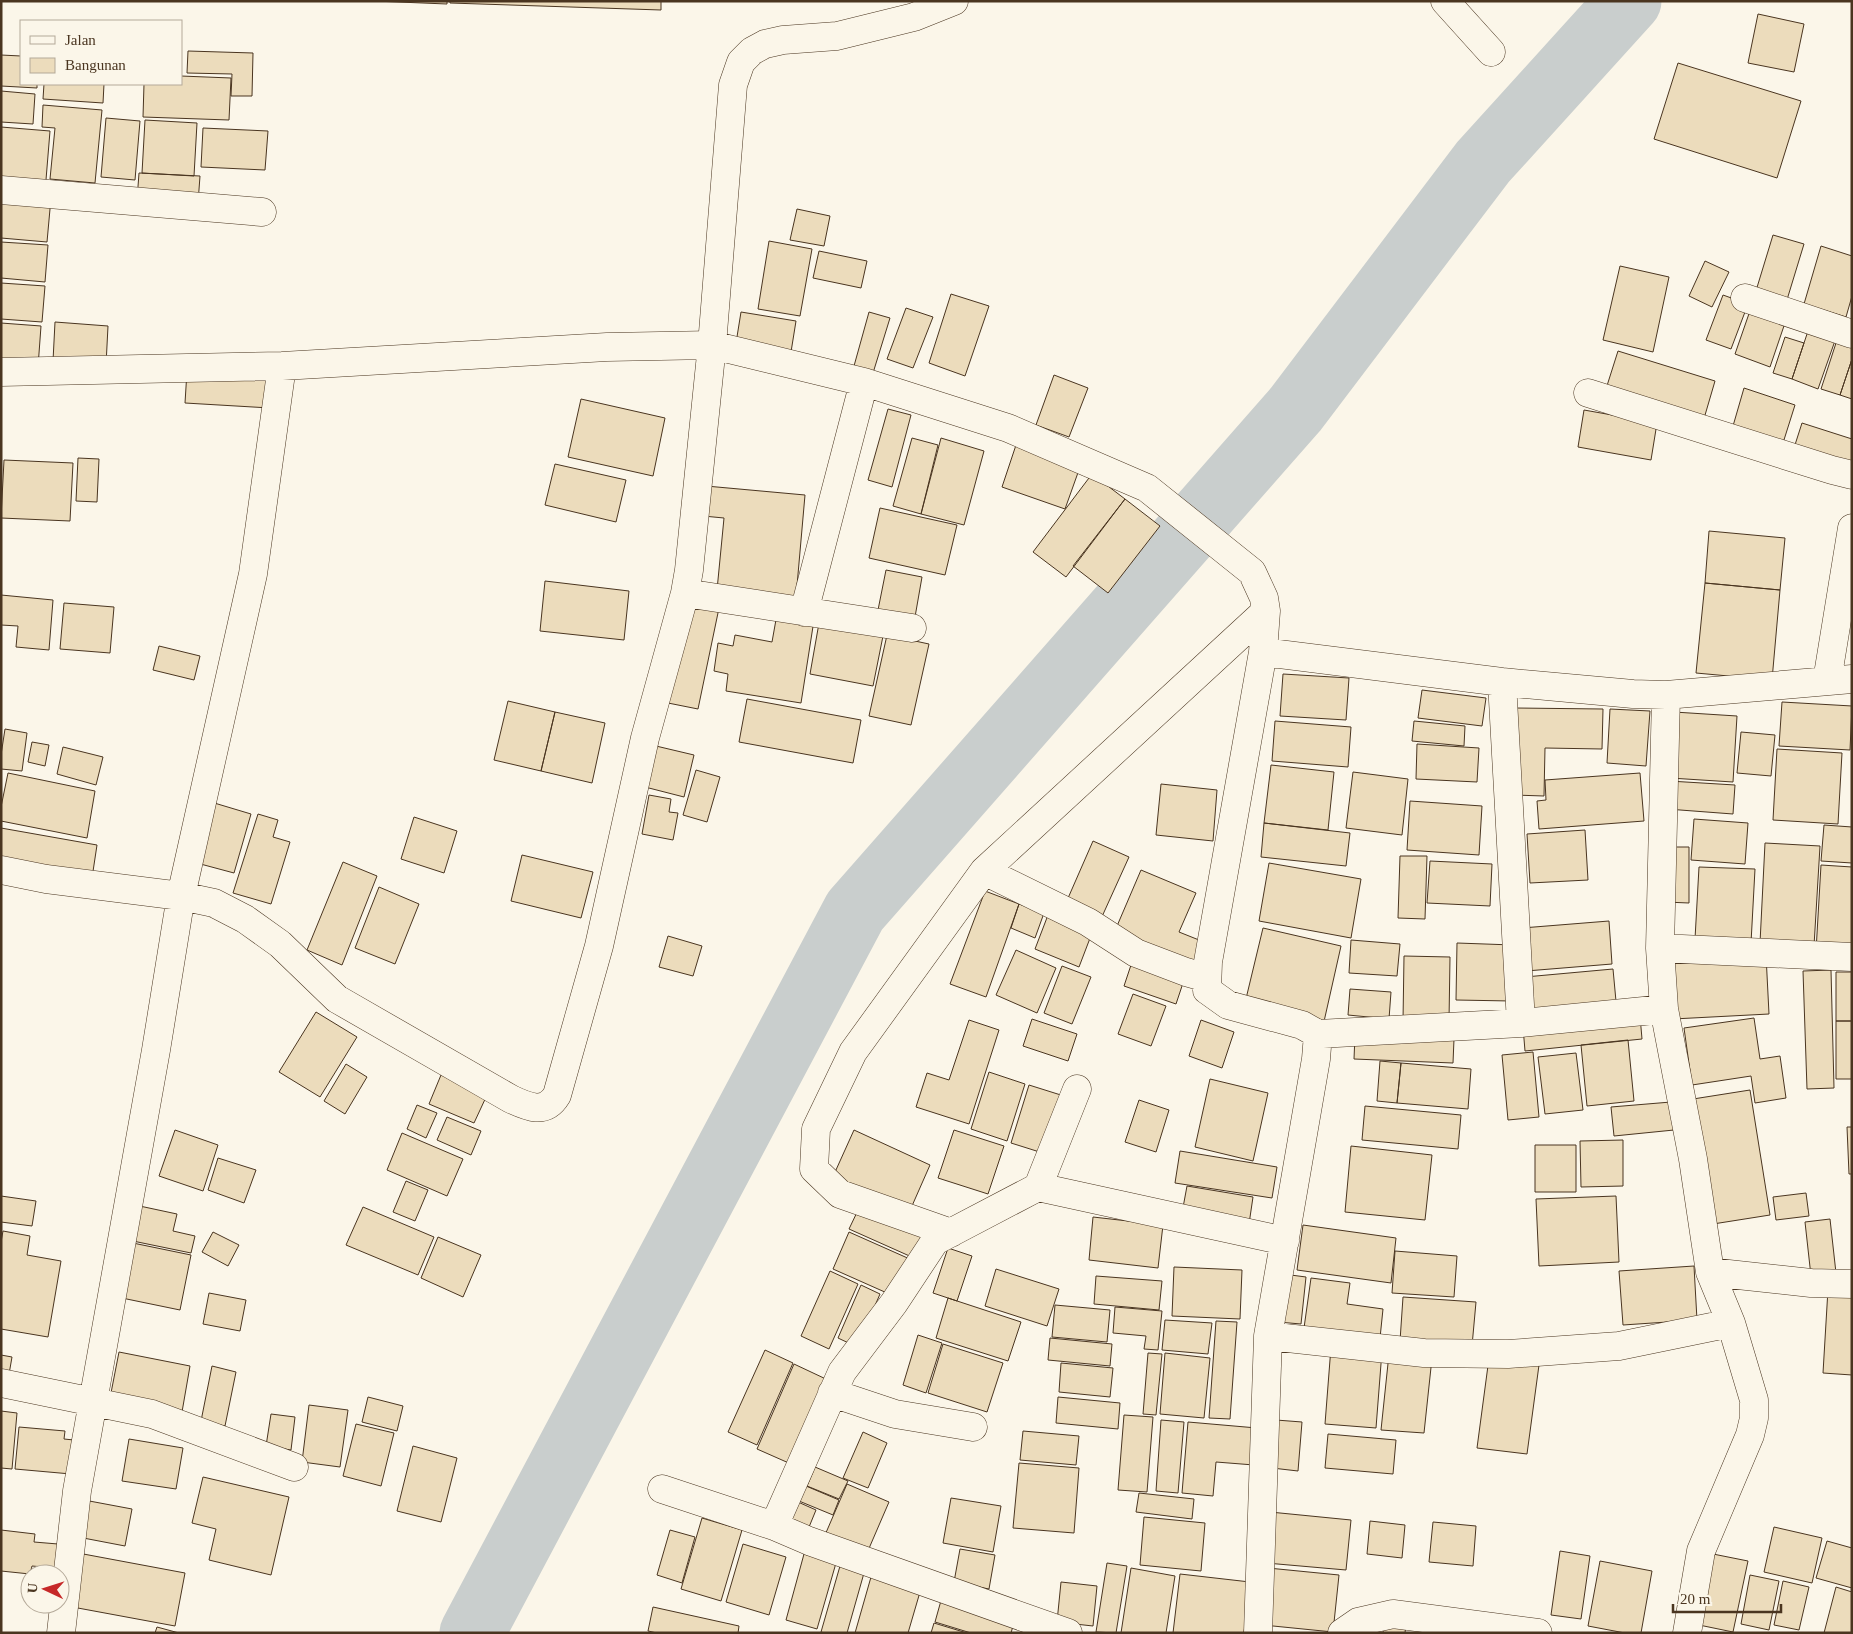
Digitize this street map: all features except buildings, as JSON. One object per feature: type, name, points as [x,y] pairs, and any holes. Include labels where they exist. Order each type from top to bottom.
[{"type":"street","points":[[1,870],[46,879],[181,896],[214,903],[245,919],[280,944],[337,999],[511,1099],[534,1108],[544,1107],[553,1102],[557,1095],[599,946],[645,738],[685,593],[712,345],[733,86],[742,62],[752,51],[765,44],[783,40],[837,36],[914,17],[954,1]]},
{"type":"street","points":[[1445,1],[1491,52]]},
{"type":"street","points":[[1,190],[262,212]]},
{"type":"street","points":[[1745,298],[1852,334]]},
{"type":"street","points":[[1,372],[282,366],[607,347],[712,345],[864,382],[1008,428],[1147,488],[1252,572],[1264,598],[1266,611],[1263,652],[1210,953],[1207,978],[1208,990],[1228,1005],[1302,1025],[1318,1034],[1521,1023],[1664,1009]]},
{"type":"street","points":[[61,1633],[71,1532],[156,1050],[181,896],[253,574],[282,366]]},
{"type":"street","points":[[804,612],[864,382]]},
{"type":"street","points":[[1588,393],[1822,468],[1852,475]]},
{"type":"street","points":[[1263,652],[1502,682],[1633,694],[1666,694],[1840,680],[1852,528]]},
{"type":"street","points":[[685,593],[912,628]]},
{"type":"street","points":[[951,1233],[840,1194],[814,1169],[816,1129],[853,1052],[984,871],[1266,611]]},
{"type":"street","points":[[1502,682],[1521,1023]]},
{"type":"street","points":[[1666,694],[1660,948],[1664,1009],[1693,1159],[1710,1272],[1731,1323],[1754,1400],[1754,1418],[1750,1435],[1701,1551],[1691,1632]]},
{"type":"street","points":[[984,871],[1088,922],[1136,953],[1207,978]]},
{"type":"street","points":[[1660,948],[1852,957]]},
{"type":"street","points":[[1258,1633],[1268,1336],[1316,1060],[1318,1034]]},
{"type":"street","points":[[1038,1187],[1077,1089]]},
{"type":"street","points":[[774,1526],[842,1372],[894,1303],[935,1241],[1038,1187],[1284,1241]]},
{"type":"street","points":[[1710,1272],[1811,1283],[1852,1284]]},
{"type":"street","points":[[1268,1336],[1424,1352],[1508,1354],[1619,1346],[1731,1323]]},
{"type":"street","points":[[1,1383],[152,1414],[294,1466]]},
{"type":"street","points":[[832,1393],[895,1414],[973,1427]]},
{"type":"street","points":[[662,1489],[774,1526],[819,1544],[1068,1633]]},
{"type":"street","points":[[1342,1633],[1358,1622],[1393,1614],[1538,1633]]},
{"type":"waterway","points":[[472,1633],[855,911],[1295,410],[1483,162],[1629,1]]}]
